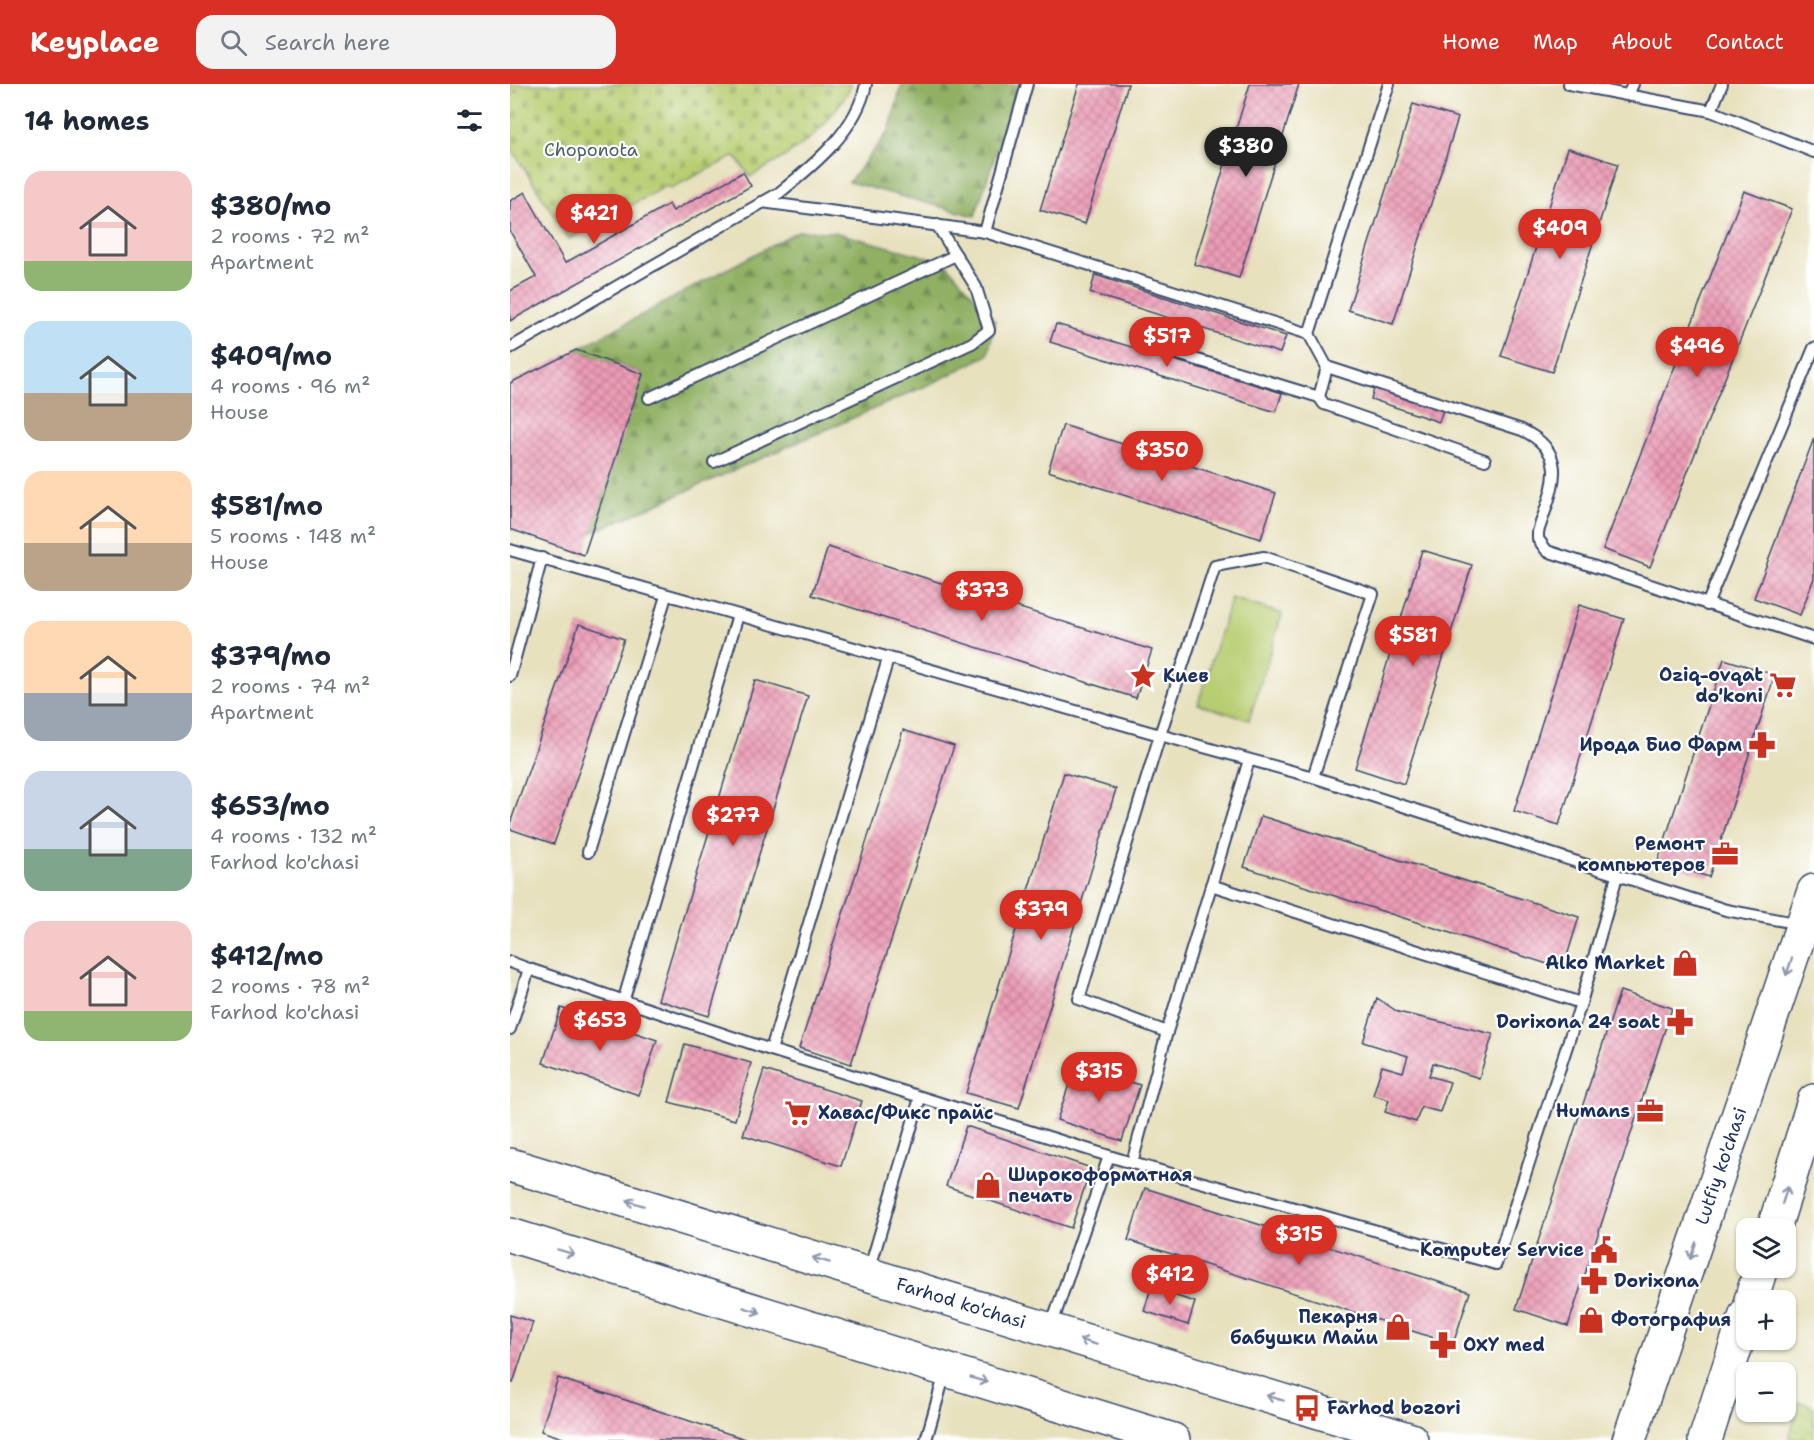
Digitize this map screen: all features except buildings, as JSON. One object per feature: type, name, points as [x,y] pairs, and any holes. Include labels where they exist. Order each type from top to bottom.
[{"type":"main road","name":"Lutfiy ko'chasi","points":[[1629,1440],[1814,891]]},
{"type":"main road","points":[[1777,1218],[1814,1101]]},
{"type":"main road","name":"Farhod ko'chasi","points":[[510,1166],[1411,1440]]},
{"type":"main road","points":[[510,1235],[1173,1440]]},
{"type":"main road","points":[[1705,1440],[1736,1346]]},
{"type":"main road","points":[[1716,1407],[1721,1440]]},
{"type":"lane","points":[[510,348],[762,202],[794,181],[828,150],[854,115],[866,84]]},
{"type":"lane","points":[[985,232],[1027,84]]},
{"type":"lane","points":[[1309,334],[1389,84]]},
{"type":"lane","points":[[1569,84],[1711,111],[1814,152]]},
{"type":"lane","points":[[1628,95],[1633,84]]},
{"type":"lane","points":[[1711,111],[1722,84]]},
{"type":"lane","points":[[762,202],[985,232],[1309,334],[1327,367],[1535,436],[1545,444],[1553,459],[1555,475],[1538,532],[1542,546],[1556,556],[1814,639]]},
{"type":"lane","points":[[714,462],[972,342],[989,330],[976,287],[937,225]]},
{"type":"lane","points":[[649,398],[956,255]]},
{"type":"lane","points":[[1707,605],[1814,348]]},
{"type":"lane","points":[[1168,351],[1319,397],[1324,404],[1485,460]]},
{"type":"lane","points":[[1319,397],[1327,367]]},
{"type":"lane","points":[[510,550],[888,659],[1312,777],[1726,910],[1803,924]]},
{"type":"lane","points":[[1167,1032],[1079,999],[1160,735],[1215,566],[1264,557],[1373,594],[1312,777]]},
{"type":"lane","points":[[510,676],[542,558]]},
{"type":"lane","points":[[588,852],[666,596]]},
{"type":"lane","points":[[622,1002],[738,615]]},
{"type":"lane","points":[[771,1050],[888,659]]},
{"type":"lane","points":[[1132,1163],[1167,1032],[1249,760]]},
{"type":"lane","points":[[510,962],[622,1002],[1109,1156],[1496,1264],[1581,1003],[1617,876]]},
{"type":"lane","points":[[1211,885],[1581,1003]]},
{"type":"lane","points":[[510,1029],[529,969]]},
{"type":"lane","points":[[868,1274],[920,1098]]},
{"type":"lane","points":[[1050,1330],[1109,1156]]},
{"type":"lane","points":[[926,1440],[946,1370]]},
{"type":"green space","name":"Choponota","points":[[510,84],[852,84],[831,116],[809,139],[783,158],[750,177],[735,156],[671,188],[666,186],[569,239],[513,151],[510,152]]},
{"type":"green space","points":[[902,84],[1019,84],[975,216],[849,182],[889,131]]},
{"type":"green space","points":[[798,231],[834,232],[945,262],[995,321],[988,355],[935,382],[591,533],[643,374],[576,350]]},
{"type":"green space","points":[[1231,598],[1282,614],[1249,720],[1198,704]]},
{"type":"green space","points":[[1800,1402],[1814,1407],[1814,1440],[1789,1438],[1794,1422],[1796,1422]]},
{"type":"place","name":"Киев","points":[[1143,676]]},
{"type":"place","name":"Oziq-ovqat do'koni","points":[[1783,685]]},
{"type":"place","name":"Ирода Био Фарм","points":[[1762,745]]},
{"type":"place","name":"Ремонт компьютеров","points":[[1725,854]]},
{"type":"place","name":"Alko Market","points":[[1685,963]]},
{"type":"place","name":"Dorixona 24 soat","points":[[1680,1022]]},
{"type":"place","name":"Humans","points":[[1650,1111]]},
{"type":"place","name":"Хавас/Фикс прайс","points":[[798,1113]]},
{"type":"place","name":"Широкоформатная печать","points":[[988,1185]]},
{"type":"place","name":"Komputer Service","points":[[1604,1250]]},
{"type":"place","name":"Dorixona","points":[[1594,1281]]},
{"type":"place","name":"Фотография","points":[[1591,1320]]},
{"type":"place","name":"Пекарня бабушки Майи","points":[[1398,1327]]},
{"type":"place","name":"OXY med","points":[[1443,1345]]},
{"type":"place","name":"Farhod bozori","points":[[1307,1408]]}]
